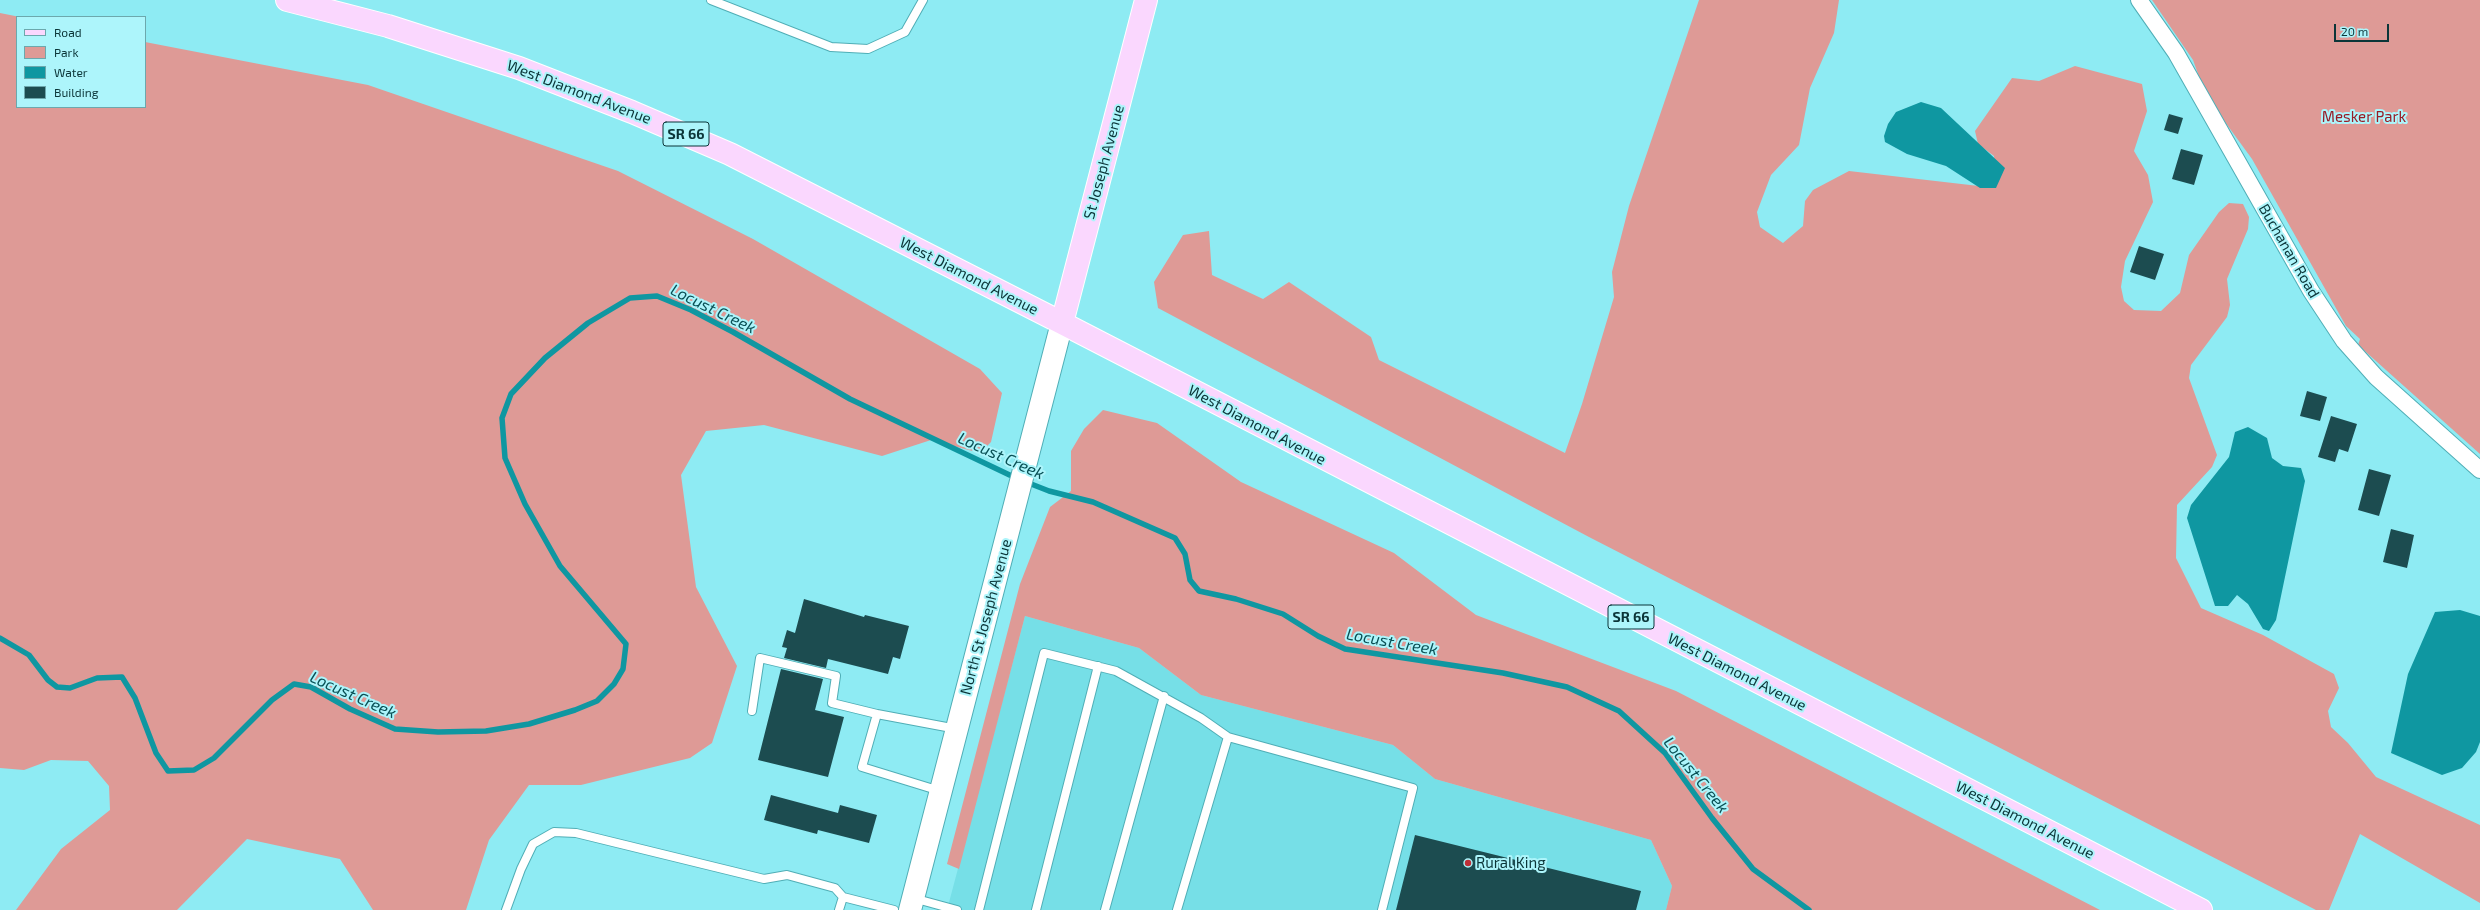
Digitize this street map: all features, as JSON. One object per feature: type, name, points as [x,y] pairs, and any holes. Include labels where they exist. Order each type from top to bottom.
[{"type":"main road","name":"West Diamond Avenue","points":[[287,0],[381,24],[454,46],[571,87],[632,112],[770,174],[2201,910]]},
{"type":"main road","name":"St Joseph Avenue","points":[[1062,323],[1146,0]]},
{"type":"main road","name":"North St Joseph Avenue","points":[[905,906],[941,791],[1062,323]]},
{"type":"street","name":"Buchanan Road","points":[[2139,0],[2176,53],[2307,285],[2344,341],[2376,376],[2480,470]]},
{"type":"lane","points":[[711,0],[831,47],[868,49],[905,32],[923,0]]},
{"type":"lane","points":[[979,910],[1044,653],[1116,671],[1164,696],[1201,718],[1228,737],[1413,788],[1382,910]]},
{"type":"lane","points":[[752,711],[760,658],[836,676],[832,703],[877,714],[957,729]]},
{"type":"lane","points":[[1036,910],[1098,666]]},
{"type":"lane","points":[[1105,910],[1164,696]]},
{"type":"lane","points":[[877,714],[862,767],[941,791]]},
{"type":"lane","points":[[1177,910],[1228,737]]},
{"type":"lane","points":[[506,910],[521,869],[533,844],[554,832],[576,833],[764,880],[787,875],[835,888],[843,897],[905,906],[957,910]]},
{"type":"lane","points":[[839,910],[843,897]]},
{"type":"shaded area","points":[[1025,616],[1139,648],[1201,695],[1393,745],[1435,779],[1651,840],[1672,886],[1666,910],[947,910]]},
{"type":"green space","points":[[1699,0],[1839,0],[1834,33],[1810,88],[1799,145],[1771,175],[1757,212],[1760,227],[1783,243],[1803,226],[1805,201],[1813,190],[1849,171],[1996,188],[1994,156],[1978,144],[1975,131],[2012,78],[2039,81],[2075,66],[2142,84],[2147,111],[2134,151],[2148,175],[2153,202],[2125,261],[2121,287],[2124,301],[2134,310],[2161,311],[2180,293],[2189,255],[2219,212],[2229,203],[2243,204],[2249,217],[2248,229],[2227,279],[2230,305],[2227,317],[2191,365],[2189,378],[2217,455],[2212,467],[2177,505],[2176,558],[2201,608],[2263,635],[2334,674],[2339,688],[2328,711],[2331,727],[2348,743],[2376,777],[2480,825],[2480,903],[2360,834],[2329,910],[2316,910],[1589,537],[1158,308],[1154,282],[1183,235],[1209,231],[1212,275],[1263,299],[1289,282],[1371,337],[1379,360],[1565,453],[1582,404],[1614,297],[1612,272],[1629,206]]},
{"type":"green space","name":"Mesker Park","points":[[2152,0],[2480,0],[2480,454],[2358,345],[2360,339],[2346,326],[2252,159],[2206,96],[2193,60]]},
{"type":"green space","points":[[0,13],[16,16],[16,108],[146,108],[146,42],[368,85],[618,171],[753,239],[980,369],[1002,393],[991,442],[980,453],[931,440],[882,456],[764,425],[706,431],[681,475],[696,587],[737,666],[712,743],[690,758],[581,785],[529,785],[489,840],[466,910],[373,910],[340,859],[247,839],[177,910],[16,910],[61,849],[110,810],[109,786],[88,761],[51,760],[24,770],[0,768]]},
{"type":"green space","points":[[1103,410],[1157,423],[1241,482],[1394,553],[1476,615],[1676,691],[2100,910],[1666,910],[1672,886],[1651,840],[1435,779],[1393,745],[1201,695],[1139,648],[1025,616],[959,869],[947,864],[1020,584],[1050,507],[1071,491],[1071,451],[1084,429]]},
{"type":"water","points":[[1921,102],[1941,108],[2005,168],[1996,188],[1980,188],[1946,166],[1907,154],[1885,142],[1884,136],[1888,124],[1896,112]]},
{"type":"water","points":[[2248,427],[2267,438],[2272,458],[2283,466],[2301,468],[2305,481],[2276,620],[2269,631],[2263,629],[2248,604],[2237,595],[2228,606],[2215,606],[2187,518],[2191,505],[2229,457],[2235,432]]},
{"type":"water","points":[[2460,610],[2480,616],[2480,742],[2476,752],[2462,768],[2442,775],[2391,753],[2408,674],[2435,612]]},
{"type":"building","points":[[2169,114],[2183,118],[2178,134],[2164,130]]},
{"type":"building","points":[[2181,149],[2203,155],[2194,185],[2172,179]]},
{"type":"building","points":[[2139,246],[2164,254],[2155,280],[2130,272]]},
{"type":"building","points":[[2307,391],[2327,397],[2320,421],[2300,416]]},
{"type":"building","points":[[2331,416],[2357,424],[2348,452],[2339,449],[2335,462],[2318,457]]},
{"type":"building","points":[[2369,469],[2391,475],[2379,516],[2358,510]]},
{"type":"building","points":[[2391,529],[2414,535],[2407,568],[2383,562]]},
{"type":"building","points":[[804,599],[864,617],[865,615],[909,626],[900,659],[893,657],[888,674],[828,659],[826,668],[784,658],[787,648],[782,647],[787,630],[795,633]]},
{"type":"building","points":[[781,669],[823,679],[815,710],[844,717],[828,777],[758,760]]},
{"type":"building","points":[[771,795],[838,813],[840,805],[877,815],[869,843],[818,830],[817,834],[764,820]]},
{"type":"building","name":"Rural King","points":[[1415,835],[1641,891],[1636,910],[1396,910]]},
{"type":"waterway","name":"Locust Creek","points":[[0,638],[29,655],[48,680],[57,687],[70,688],[97,678],[122,677],[135,698],[156,753],[168,771],[194,770],[214,758],[272,700],[294,684],[311,687],[350,709],[395,729],[438,732],[486,731],[529,724],[575,710],[597,701],[614,684],[623,669],[626,644],[560,566],[525,504],[505,458],[502,418],[511,394],[545,358],[588,323],[630,298],[657,296],[691,310],[733,332],[850,399],[1018,479]]},
{"type":"waterway","name":"Locust Creek","points":[[1026,482],[1049,491],[1093,502],[1175,538],[1185,554],[1190,580],[1199,591],[1236,599],[1283,614],[1318,636],[1345,649],[1503,673],[1567,687],[1619,711],[1665,753],[1712,818],[1753,869],[1809,910]]},
{"type":"place","name":"Rural King","points":[[1468,863]]}]
